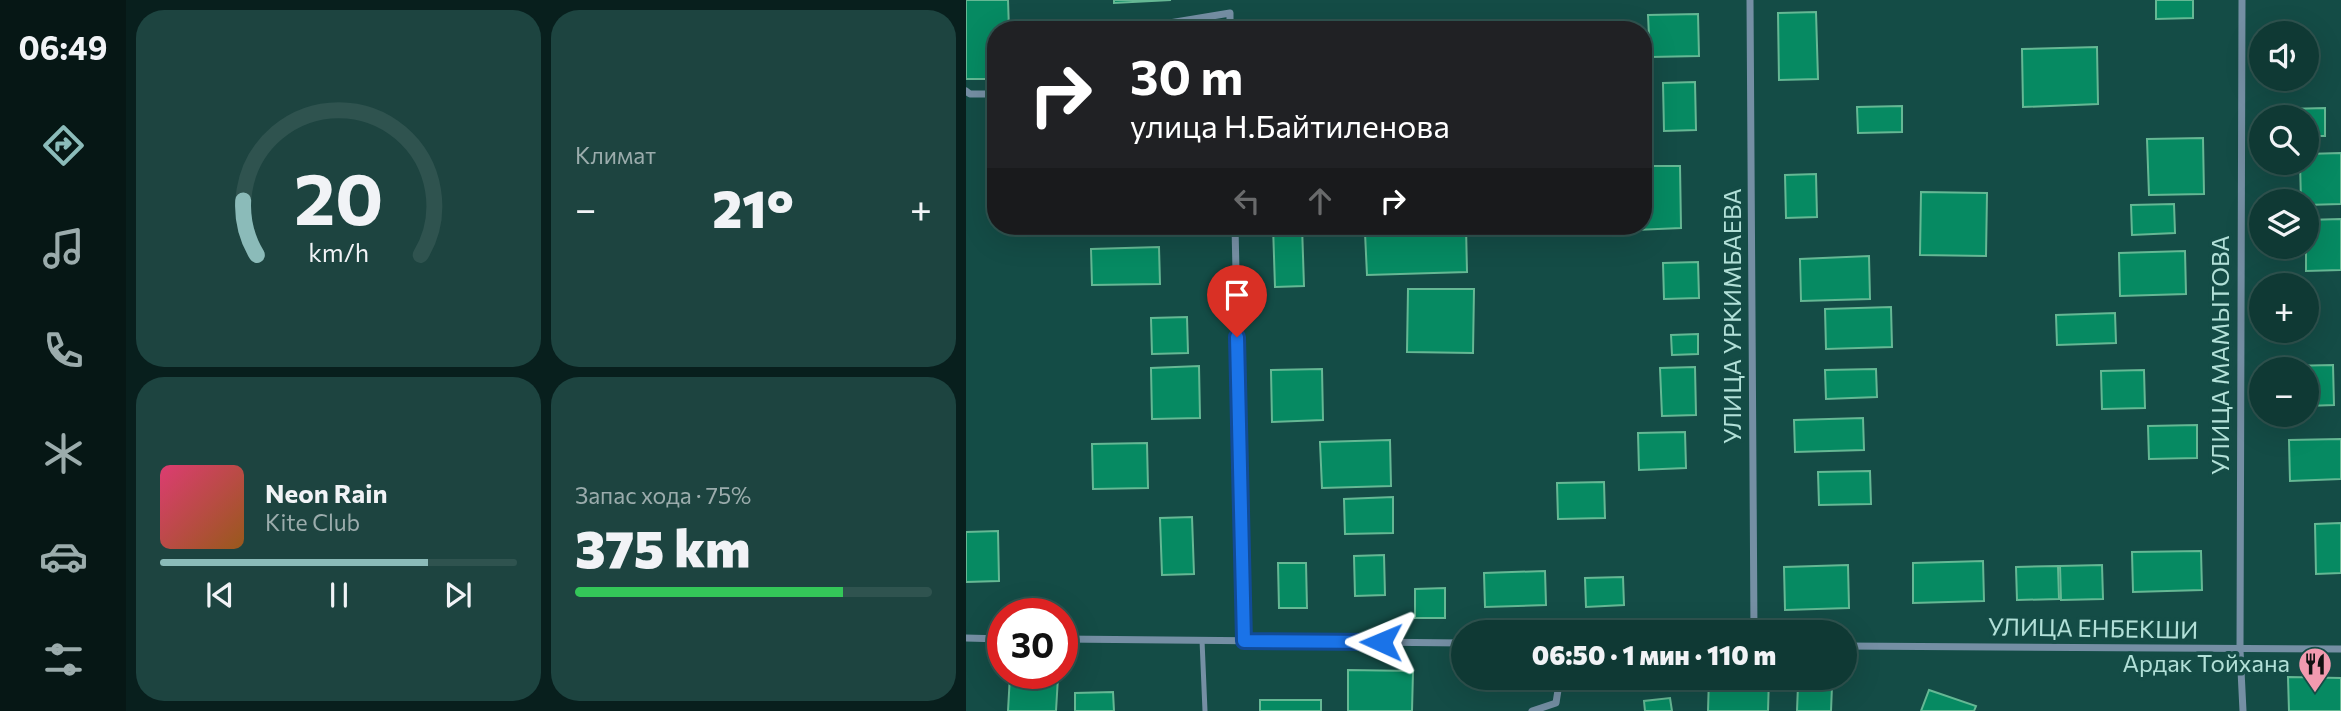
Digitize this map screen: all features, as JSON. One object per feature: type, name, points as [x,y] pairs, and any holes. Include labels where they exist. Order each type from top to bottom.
[{"type":"street","name":"УЛИЦА УРКИМБАЕВА","points":[[1750,0],[1754,620]]},
{"type":"street","name":"УЛИЦА МАМЫТОВА","points":[[2242,0],[2240,650],[2243,711]]},
{"type":"street","points":[[1182,21],[1230,13],[1230,21]]},
{"type":"street","points":[[966,91],[970,94],[987,93]]},
{"type":"street","points":[[1235,235],[1244,641]]},
{"type":"street","points":[[966,638],[987,639]]},
{"type":"street","points":[[1078,639],[1451,643]]},
{"type":"street","name":"УЛИЦА ЕНБЕКШИ","points":[[1857,646],[2341,649]]},
{"type":"street","points":[[1532,711],[1556,703],[1558,690]]},
{"type":"lane","points":[[1202,640],[1205,711]]},
{"type":"building","points":[[966,0],[1008,0],[1009,21],[987,21],[987,79],[966,79]]},
{"type":"building","points":[[1114,0],[1171,0],[1114,3]]},
{"type":"building","points":[[2156,0],[2193,0],[2193,18],[2156,19]]},
{"type":"building","points":[[1816,12],[1818,79],[1779,80],[1778,13]]},
{"type":"building","points":[[1698,14],[1699,56],[1652,57],[1652,21],[1648,21],[1648,15]]},
{"type":"building","points":[[2097,47],[2098,104],[2023,107],[2022,49]]},
{"type":"building","points":[[1695,82],[1696,130],[1664,131],[1663,83]]},
{"type":"building","points":[[1902,106],[1902,132],[1858,133],[1857,107]]},
{"type":"building","points":[[2319,108],[2325,108],[2325,136],[2319,136]]},
{"type":"building","points":[[2203,138],[2204,194],[2149,195],[2147,139]]},
{"type":"building","points":[[2341,153],[2341,204],[2319,205],[2319,189],[2301,189],[2300,175],[2319,175],[2319,154]]},
{"type":"building","points":[[1652,166],[1680,166],[1681,228],[1652,229]]},
{"type":"building","points":[[1816,174],[1817,217],[1786,218],[1785,175]]},
{"type":"building","points":[[1921,192],[1987,193],[1986,256],[1920,255]]},
{"type":"building","points":[[2174,204],[2175,233],[2132,235],[2131,205]]},
{"type":"building","points":[[2341,219],[2341,270],[2306,271],[2306,259],[2319,259],[2319,220]]},
{"type":"building","points":[[1273,235],[1302,235],[1304,286],[1275,287]]},
{"type":"building","points":[[1365,235],[1466,235],[1467,272],[1367,275]]},
{"type":"building","points":[[1159,247],[1160,284],[1092,285],[1091,249]]},
{"type":"building","points":[[2185,251],[2186,294],[2120,296],[2119,253]]},
{"type":"building","points":[[1869,256],[1870,299],[1801,301],[1800,259]]},
{"type":"building","points":[[1698,262],[1699,298],[1664,299],[1663,263]]},
{"type":"building","points":[[1408,289],[1474,289],[1473,353],[1407,352]]},
{"type":"building","points":[[1891,307],[1892,347],[1826,349],[1825,309]]},
{"type":"building","points":[[2115,313],[2116,343],[2057,345],[2056,315]]},
{"type":"building","points":[[1187,317],[1188,353],[1152,354],[1151,318]]},
{"type":"building","points":[[1698,334],[1698,354],[1672,355],[1671,335]]},
{"type":"building","points":[[2319,365],[2333,365],[2334,405],[2319,406]]},
{"type":"building","points":[[1199,366],[1200,418],[1152,419],[1151,368]]},
{"type":"building","points":[[1695,367],[1696,415],[1662,416],[1660,368]]},
{"type":"building","points":[[1322,369],[1323,420],[1272,422],[1271,370]]},
{"type":"building","points":[[1876,369],[1877,397],[1826,399],[1825,370]]},
{"type":"building","points":[[2144,370],[2145,408],[2102,409],[2101,371]]},
{"type":"building","points":[[1863,418],[1864,450],[1795,452],[1794,420]]},
{"type":"building","points":[[2197,425],[2197,458],[2149,459],[2148,426]]},
{"type":"building","points":[[1685,432],[1686,468],[1639,470],[1638,433]]},
{"type":"building","points":[[2341,439],[2341,479],[2290,481],[2289,440]]},
{"type":"building","points":[[1390,440],[1391,486],[1322,488],[1320,442]]},
{"type":"building","points":[[1147,443],[1148,488],[1093,489],[1092,444]]},
{"type":"building","points":[[1870,471],[1871,504],[1819,505],[1818,472]]},
{"type":"building","points":[[1604,482],[1605,518],[1558,519],[1557,483]]},
{"type":"building","points":[[1393,497],[1393,533],[1345,534],[1344,499]]},
{"type":"building","points":[[1192,517],[1194,574],[1162,575],[1160,518]]},
{"type":"building","points":[[2341,523],[2341,573],[2316,574],[2315,524]]},
{"type":"building","points":[[998,531],[999,581],[966,582],[966,532]]},
{"type":"building","points":[[2201,551],[2202,590],[2133,592],[2132,552]]},
{"type":"building","points":[[1384,555],[1385,595],[1355,596],[1354,556]]},
{"type":"building","points":[[1983,561],[1984,601],[1913,603],[1913,563]]},
{"type":"building","points":[[1278,563],[1306,563],[1307,608],[1279,608]]},
{"type":"building","points":[[1848,565],[1849,608],[1785,610],[1784,567]]},
{"type":"building","points":[[2102,565],[2103,599],[2061,600],[2060,566]]},
{"type":"building","points":[[2058,566],[2059,599],[2017,600],[2016,567]]},
{"type":"building","points":[[1545,571],[1546,605],[1485,607],[1484,573]]},
{"type":"building","points":[[1623,577],[1624,605],[1586,607],[1585,578]]},
{"type":"building","points":[[1445,588],[1445,618],[1415,618],[1415,589]]},
{"type":"building","points":[[1348,670],[1413,671],[1412,711],[1348,711]]},
{"type":"building","name":"Ардак Тойхана","points":[[2288,677],[2341,678],[2341,711],[2289,711]]},
{"type":"building","points":[[1009,689],[1057,689],[1056,711],[1008,711]]},
{"type":"building","points":[[1709,690],[1769,690],[1768,711],[1708,711]]},
{"type":"building","points":[[1798,690],[1832,690],[1831,711],[1797,711]]},
{"type":"building","points":[[1929,690],[1976,706],[1974,711],[1921,711]]},
{"type":"building","points":[[1113,692],[1114,711],[1075,711],[1075,693]]},
{"type":"building","points":[[1670,698],[1672,711],[1645,711],[1644,701]]},
{"type":"building","points":[[1260,700],[1321,700],[1321,711],[1260,711]]},
{"type":"place","name":"Ардак Тойхана","points":[[2315,694]]},
{"type":"route","points":[[1237,337],[1244,641],[1381,642]]}]
